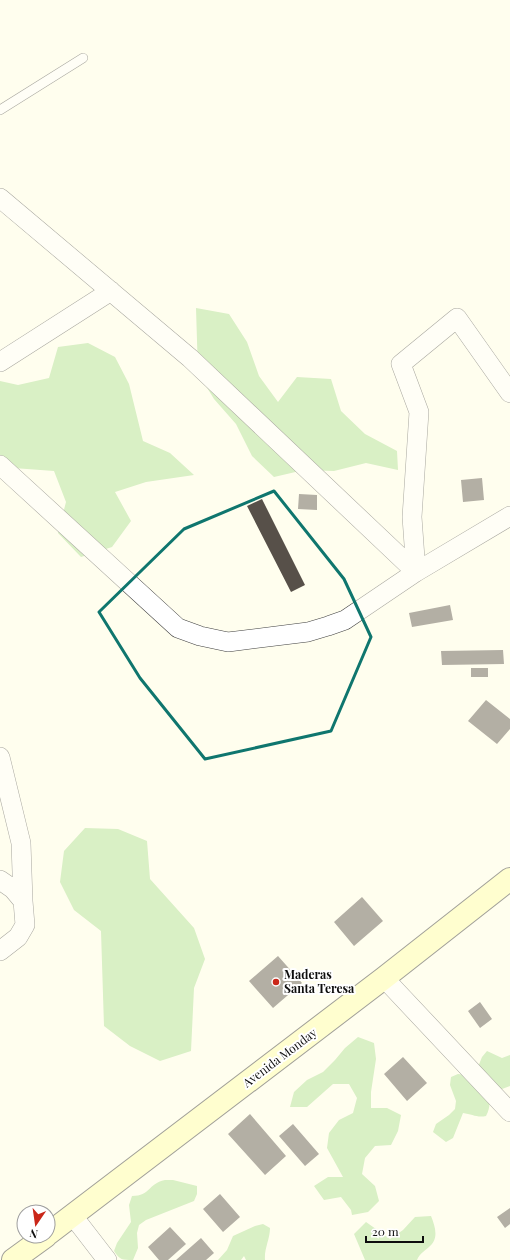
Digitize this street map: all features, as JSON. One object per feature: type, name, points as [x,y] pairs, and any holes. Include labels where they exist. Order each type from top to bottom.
[{"type":"main road","name":"Avenida Monday","points":[[56,1229],[384,978],[510,879]]},
{"type":"main road","name":"Avenida Monday","points":[[13,1260],[35,1244]]},
{"type":"street","points":[[0,198],[190,358],[416,572]]},
{"type":"street","points":[[0,362],[111,291]]},
{"type":"street","points":[[416,572],[412,517],[419,412],[401,364],[457,318],[510,393]]},
{"type":"street","points":[[0,465],[178,628],[200,636],[228,642],[308,632],[345,620],[416,572],[510,516]]},
{"type":"street","points":[[0,757],[21,843],[23,901],[26,925],[18,937],[0,951]]},
{"type":"street","points":[[0,880],[13,889],[23,901]]},
{"type":"street","points":[[384,978],[510,1112]]},
{"type":"street","points":[[74,1216],[107,1260]]},
{"type":"lane","points":[[0,110],[83,58]]},
{"type":"highlighted area","points":[[274,491],[344,579],[371,637],[331,731],[205,759],[140,678],[99,612],[184,529]]},
{"type":"green space","points":[[196,308],[229,314],[247,342],[259,376],[278,402],[297,377],[331,379],[341,411],[365,434],[397,451],[398,470],[366,463],[334,471],[304,470],[274,477],[252,456],[236,424],[214,399],[198,373]]},
{"type":"green space","points":[[88,343],[115,357],[129,384],[143,441],[170,453],[194,475],[146,482],[115,492],[131,521],[112,547],[81,557],[58,533],[66,502],[54,471],[0,467],[0,381],[18,385],[49,378],[58,347]]},
{"type":"green space","points":[[85,828],[118,829],[147,841],[150,879],[194,928],[205,959],[194,988],[191,1051],[160,1061],[130,1046],[104,1026],[101,931],[74,910],[60,882],[64,851]]},
{"type":"green space","points":[[358,1037],[374,1043],[376,1059],[371,1092],[371,1108],[387,1108],[401,1115],[398,1131],[391,1145],[375,1146],[365,1158],[362,1174],[375,1186],[379,1201],[368,1212],[352,1215],[351,1210],[341,1197],[324,1200],[314,1186],[328,1177],[343,1177],[327,1148],[329,1133],[339,1120],[353,1113],[357,1098],[349,1084],[333,1084],[307,1107],[290,1107],[294,1092],[307,1080],[323,1072],[345,1048]]},
{"type":"green space","points":[[487,1051],[502,1058],[510,1055],[510,1086],[502,1089],[487,1085],[489,1105],[486,1116],[463,1113],[453,1138],[446,1142],[433,1132],[436,1124],[455,1109],[456,1101],[450,1085],[451,1077],[458,1074],[466,1075],[478,1067],[482,1057]]},
{"type":"green space","points":[[165,1180],[173,1180],[197,1186],[197,1194],[194,1201],[146,1220],[139,1225],[137,1233],[138,1248],[133,1260],[122,1259],[114,1251],[117,1243],[131,1222],[129,1205],[132,1196],[143,1194],[155,1184]]},
{"type":"green space","points":[[431,1216],[435,1228],[435,1239],[417,1260],[365,1260],[354,1234],[366,1222],[390,1239],[403,1230],[415,1217]]},
{"type":"green space","points":[[263,1224],[270,1228],[265,1252],[265,1260],[246,1260],[244,1256],[241,1260],[218,1260],[227,1250],[233,1236]]},
{"type":"building","points":[[482,478],[484,500],[463,502],[461,480]]},
{"type":"building","points":[[299,494],[317,495],[317,510],[298,509]]},
{"type":"building","points":[[262,499],[305,585],[291,592],[247,506]]},
{"type":"building","points":[[450,605],[453,620],[412,627],[409,613]]},
{"type":"building","points":[[503,650],[504,664],[442,665],[441,651]]},
{"type":"building","points":[[471,668],[488,668],[488,677],[471,677]]},
{"type":"building","points":[[486,700],[510,719],[510,729],[497,744],[468,721]]},
{"type":"building","points":[[362,897],[383,921],[354,946],[334,922]]},
{"type":"building","name":"Maderas Santa Teresa","points":[[278,956],[302,983],[273,1008],[249,981]]},
{"type":"building","points":[[480,1002],[492,1019],[480,1028],[468,1011]]},
{"type":"building","points":[[403,1057],[427,1083],[407,1101],[384,1074]]},
{"type":"building","points":[[250,1114],[286,1156],[265,1175],[228,1134]]},
{"type":"building","points":[[293,1124],[319,1154],[305,1166],[279,1136]]},
{"type":"building","points":[[220,1194],[240,1217],[223,1232],[203,1209]]},
{"type":"building","points":[[510,1208],[510,1224],[505,1228],[497,1217]]},
{"type":"building","points":[[170,1227],[186,1244],[168,1260],[159,1260],[148,1247]]},
{"type":"building","points":[[201,1238],[214,1253],[206,1260],[176,1260]]},
{"type":"place","name":"Maderas Santa Teresa","points":[[276,982]]}]
